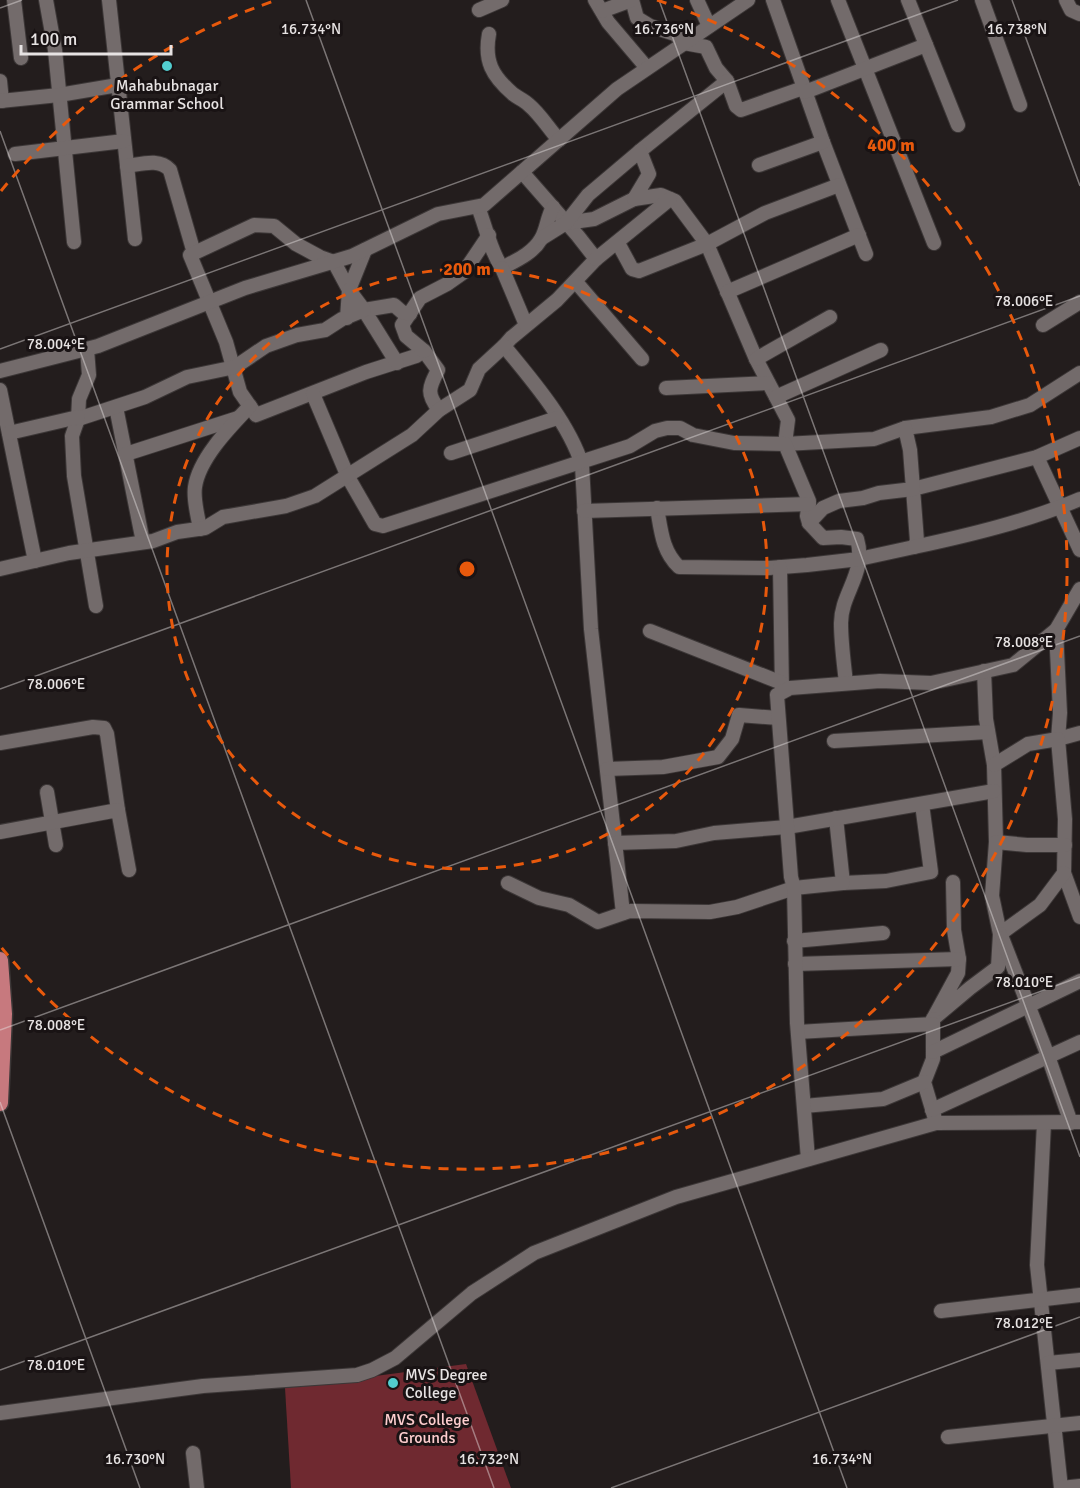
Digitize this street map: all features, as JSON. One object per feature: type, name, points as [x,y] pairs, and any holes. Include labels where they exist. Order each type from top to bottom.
[{"type":"main road","points":[[0,967],[4,1014],[0,1103]]},
{"type":"street","points":[[14,0],[21,58]]},
{"type":"street","points":[[46,0],[55,50],[74,242]]},
{"type":"street","points":[[109,0],[135,239]]},
{"type":"street","points":[[479,10],[502,0]]},
{"type":"street","points":[[647,68],[608,22],[598,6],[632,0],[638,18],[650,26],[675,34],[684,43],[706,47],[716,68],[728,81],[736,106],[741,110],[865,69],[926,45]]},
{"type":"street","points":[[697,0],[709,26]]},
{"type":"street","points":[[0,371],[87,349],[245,288],[334,262],[365,250],[438,214],[484,205],[617,88],[748,0]]},
{"type":"street","points":[[773,0],[823,142],[866,254]]},
{"type":"street","points":[[838,0],[934,243]]},
{"type":"street","points":[[908,0],[958,125]]},
{"type":"street","points":[[982,0],[1020,105]]},
{"type":"street","points":[[1066,0],[1071,10],[1080,14]]},
{"type":"street","points":[[489,33],[486,48],[491,69],[499,81],[529,105],[559,140]]},
{"type":"street","points":[[0,81],[1,101],[59,95],[118,85]]},
{"type":"street","points":[[502,268],[532,250],[542,238],[566,223],[588,195],[728,81]]},
{"type":"street","points":[[15,154],[124,141]]},
{"type":"street","points":[[759,165],[823,142]]},
{"type":"street","points":[[640,151],[649,174],[666,197]]},
{"type":"street","points":[[127,166],[153,162],[162,164],[170,170],[194,253]]},
{"type":"street","points":[[522,172],[596,259]]},
{"type":"street","points":[[634,199],[649,174]]},
{"type":"street","points":[[618,243],[635,272],[706,244],[765,213],[839,185]]},
{"type":"street","points":[[566,223],[594,219],[634,199],[666,197],[675,201],[706,244],[756,359],[788,420],[785,444],[809,504],[807,516],[809,523],[822,538],[857,539],[860,550],[856,577],[848,593],[841,622],[846,683]]},
{"type":"street","points":[[0,568],[86,550],[143,542],[177,532],[205,528],[223,517],[286,506],[315,496],[412,435],[439,410],[470,390],[479,369],[666,197]]},
{"type":"street","points":[[478,207],[489,235],[493,255],[502,268],[526,326]]},
{"type":"street","points":[[542,238],[547,217],[553,207]]},
{"type":"street","points":[[397,363],[349,290],[334,262],[296,243],[274,226],[254,225],[190,255],[235,367],[240,392],[256,415],[366,372],[397,363],[424,351]]},
{"type":"street","points":[[439,410],[432,400],[430,391],[438,370],[424,351],[406,336],[402,325],[420,298],[464,272],[489,235]]},
{"type":"street","points":[[727,292],[859,235]]},
{"type":"street","points":[[347,318],[349,290],[365,250]]},
{"type":"street","points":[[576,282],[642,359]]},
{"type":"street","points":[[1043,325],[1080,302]]},
{"type":"street","points":[[9,433],[117,407],[145,397],[187,377],[235,367],[266,346],[297,334],[325,330],[364,310],[394,305],[402,312],[410,314]]},
{"type":"street","points":[[756,359],[830,317]]},
{"type":"street","points":[[504,346],[558,418],[578,450],[581,462],[591,629],[623,913]]},
{"type":"street","points":[[87,349],[89,375],[79,399],[78,418],[72,436],[74,476],[96,606]]},
{"type":"street","points":[[776,397],[881,350]]},
{"type":"street","points":[[313,394],[348,477],[375,524],[383,526],[630,446],[655,431],[667,428],[680,428],[693,435],[734,443],[785,444],[874,439],[905,428],[991,417],[1030,405],[1080,373]]},
{"type":"street","points":[[666,388],[768,383]]},
{"type":"street","points":[[0,390],[35,561]]},
{"type":"street","points":[[200,529],[194,495],[201,468],[226,431],[250,406]]},
{"type":"street","points":[[117,407],[143,542]]},
{"type":"street","points":[[126,453],[240,417]]},
{"type":"street","points":[[451,453],[558,418]]},
{"type":"street","points":[[905,428],[910,450],[917,541],[914,547]]},
{"type":"street","points":[[809,523],[823,508],[839,501],[913,489],[1037,457],[1080,438]]},
{"type":"street","points":[[1037,457],[1080,550]]},
{"type":"street","points":[[657,508],[664,546],[670,559],[679,567],[780,567],[859,559],[945,540],[1060,507],[1080,499]]},
{"type":"street","points":[[584,511],[809,504]]},
{"type":"street","points":[[780,567],[782,688],[777,695],[778,718],[794,888],[798,1032],[808,1159]]},
{"type":"street","points":[[650,631],[782,688],[880,681],[931,683],[1013,665],[1056,630],[1080,590]]},
{"type":"street","points":[[1056,630],[1060,713],[1058,739],[1065,819],[1064,873],[1078,908]]},
{"type":"street","points":[[934,1117],[1076,1123],[1000,934],[992,896],[996,842],[994,765],[988,732],[984,671]]},
{"type":"street","points":[[607,769],[663,767],[718,757],[732,739],[738,715],[778,718]]},
{"type":"street","points":[[0,743],[93,727],[104,728],[107,734],[129,870]]},
{"type":"street","points":[[834,741],[988,732]]},
{"type":"street","points":[[994,765],[1028,744],[1080,733]]},
{"type":"street","points":[[615,843],[676,841],[714,832],[787,826],[994,791]]},
{"type":"street","points":[[47,792],[56,845]]},
{"type":"street","points":[[508,883],[539,898],[569,905],[598,922],[630,910],[710,912],[737,907],[794,888],[886,881],[931,872],[922,804]]},
{"type":"street","points":[[0,832],[118,810]]},
{"type":"street","points":[[836,818],[842,856],[843,883]]},
{"type":"street","points":[[1065,819],[1080,818]]},
{"type":"street","points":[[996,842],[1065,845]]},
{"type":"street","points":[[1000,934],[1041,905],[1064,873]]},
{"type":"street","points":[[934,1117],[924,1082],[933,1059],[933,1021],[958,973],[953,882]]},
{"type":"street","points":[[794,941],[883,933]]},
{"type":"street","points":[[798,1032],[933,1021],[970,987],[998,967],[1000,934]]},
{"type":"street","points":[[795,964],[959,959]]},
{"type":"street","points":[[933,1052],[1080,981]]},
{"type":"street","points":[[0,1413],[203,1386],[357,1375],[372,1370],[404,1352],[472,1293],[534,1253],[676,1197],[808,1159],[934,1117],[1048,1056],[1080,1042]]},
{"type":"street","points":[[804,1106],[883,1098],[924,1082]]},
{"type":"street","points":[[1044,1123],[1037,1266],[1061,1488],[1080,1486]]},
{"type":"street","points":[[941,1311],[1080,1295]]},
{"type":"street","points":[[1048,1363],[1080,1360]]},
{"type":"street","points":[[948,1437],[1080,1423]]},
{"type":"street","points":[[193,1453],[197,1488]]},
{"type":"green space","name":"MVS College Grounds","points":[[466,1364],[511,1488],[291,1488],[285,1388]]},
{"type":"place","name":"Mahabubnagar Grammar School","points":[[167,66]]},
{"type":"place","name":"MVS Degree College","points":[[393,1383]]}]
